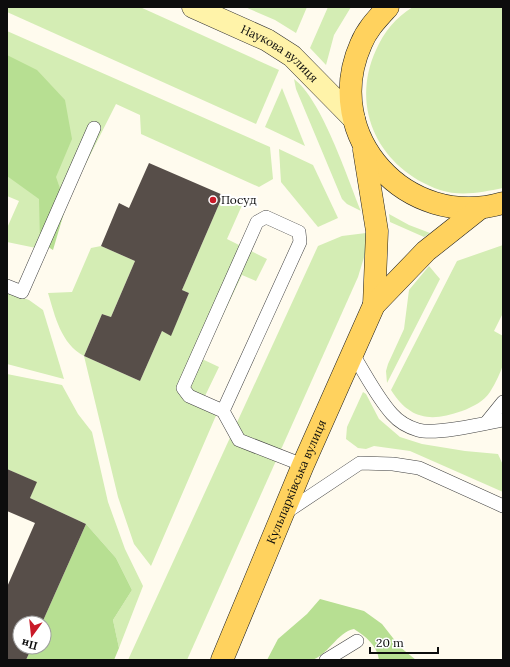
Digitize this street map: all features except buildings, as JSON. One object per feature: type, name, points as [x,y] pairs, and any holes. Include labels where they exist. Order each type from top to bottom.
[{"type":"main road","name":"Наукова вулиця","points":[[193,7],[267,40],[292,56],[354,119]]},
{"type":"main road","points":[[388,7],[374,21],[361,43],[353,68],[351,93],[354,119],[362,143],[380,169],[391,180],[410,194],[432,204],[455,208],[479,208],[503,203]]},
{"type":"main road","name":"Кульпарківська вулиця","points":[[362,143],[377,231],[374,305]]},
{"type":"main road","name":"Кульпарківська вулиця","points":[[222,660],[303,465],[374,305],[426,251],[479,208]]},
{"type":"lane","points":[[7,286],[22,292],[94,128]]},
{"type":"lane","points":[[223,411],[300,242],[300,232],[271,218],[266,217],[257,222],[184,382],[183,388],[189,396],[223,411],[239,440],[303,465]]},
{"type":"lane","points":[[352,352],[382,402],[393,415],[405,425],[419,430],[433,430],[503,420]]},
{"type":"lane","points":[[486,423],[503,402]]},
{"type":"lane","points":[[486,423],[503,414]]},
{"type":"lane","points":[[486,423],[503,424]]},
{"type":"lane","points":[[283,514],[360,463],[392,464],[419,468],[503,506]]},
{"type":"lane","points":[[326,660],[357,641]]},
{"type":"green space","points":[[7,7],[140,7],[279,70],[256,124],[7,12]]},
{"type":"green space","points":[[245,7],[307,7],[296,33],[275,20]]},
{"type":"green space","points":[[328,7],[351,7],[334,35],[326,65],[310,48]]},
{"type":"green space","points":[[413,7],[503,7],[503,188],[464,193],[440,190],[419,180],[401,168],[386,152],[375,134],[369,115],[366,94],[369,72],[376,50],[387,31],[401,15]]},
{"type":"green space","points":[[7,31],[270,147],[273,179],[259,187],[141,134],[140,115],[116,104],[72,191],[36,248],[7,242],[7,228],[19,201],[7,196]]},
{"type":"green space","points":[[7,55],[37,70],[65,100],[72,139],[56,177],[66,206],[53,250],[40,242],[39,199],[7,176]]},
{"type":"green space","points":[[294,79],[304,89],[324,121],[361,211],[347,204],[342,199],[296,89]]},
{"type":"green space","points":[[282,88],[305,146],[265,127]]},
{"type":"green space","points":[[279,149],[313,165],[338,218],[318,227],[281,182]]},
{"type":"green space","points":[[223,195],[243,203],[227,239],[267,259],[256,281],[242,275],[202,359],[219,367],[205,396],[221,404],[151,566],[134,544],[118,497],[84,356],[140,381],[162,331],[171,335],[189,293],[182,290]]},
{"type":"green space","points":[[389,214],[409,225],[430,233],[424,237],[390,222]]},
{"type":"green space","points":[[366,233],[365,254],[358,277],[187,660],[128,660],[318,246],[342,236]]},
{"type":"green space","points":[[503,245],[503,313],[494,331],[503,336],[504,357],[502,367],[494,385],[488,395],[481,401],[462,411],[440,417],[422,416],[414,413],[398,400],[391,390],[457,261]]},
{"type":"green space","points":[[101,246],[135,261],[111,317],[102,314],[84,356],[76,351],[64,337],[56,320],[48,293],[72,292],[91,248]]},
{"type":"green space","points":[[429,266],[440,279],[387,383],[386,371],[388,364],[404,329],[409,290]]},
{"type":"green space","points":[[7,292],[29,300],[43,310],[64,379],[7,364]]},
{"type":"green space","points":[[7,374],[62,385],[78,414],[92,432],[108,502],[125,549],[143,586],[119,648],[113,620],[132,590],[116,558],[86,524],[30,498],[36,482],[7,469]]},
{"type":"green space","points":[[363,392],[366,394],[379,419],[400,437],[422,444],[465,451],[498,454],[503,465],[503,492],[410,451],[374,446],[366,449],[358,448],[346,439],[347,427]]},
{"type":"green space","points":[[86,524],[116,558],[132,590],[113,620],[119,648],[114,660],[26,660],[28,655],[52,655],[52,615],[46,615]]},
{"type":"green space","points":[[320,599],[364,611],[382,624],[400,647],[416,660],[379,660],[376,650],[367,638],[354,629],[342,635],[317,658],[306,661],[267,660],[278,639],[307,614]]},
{"type":"place","name":"Посуд","points":[[213,200]]}]
